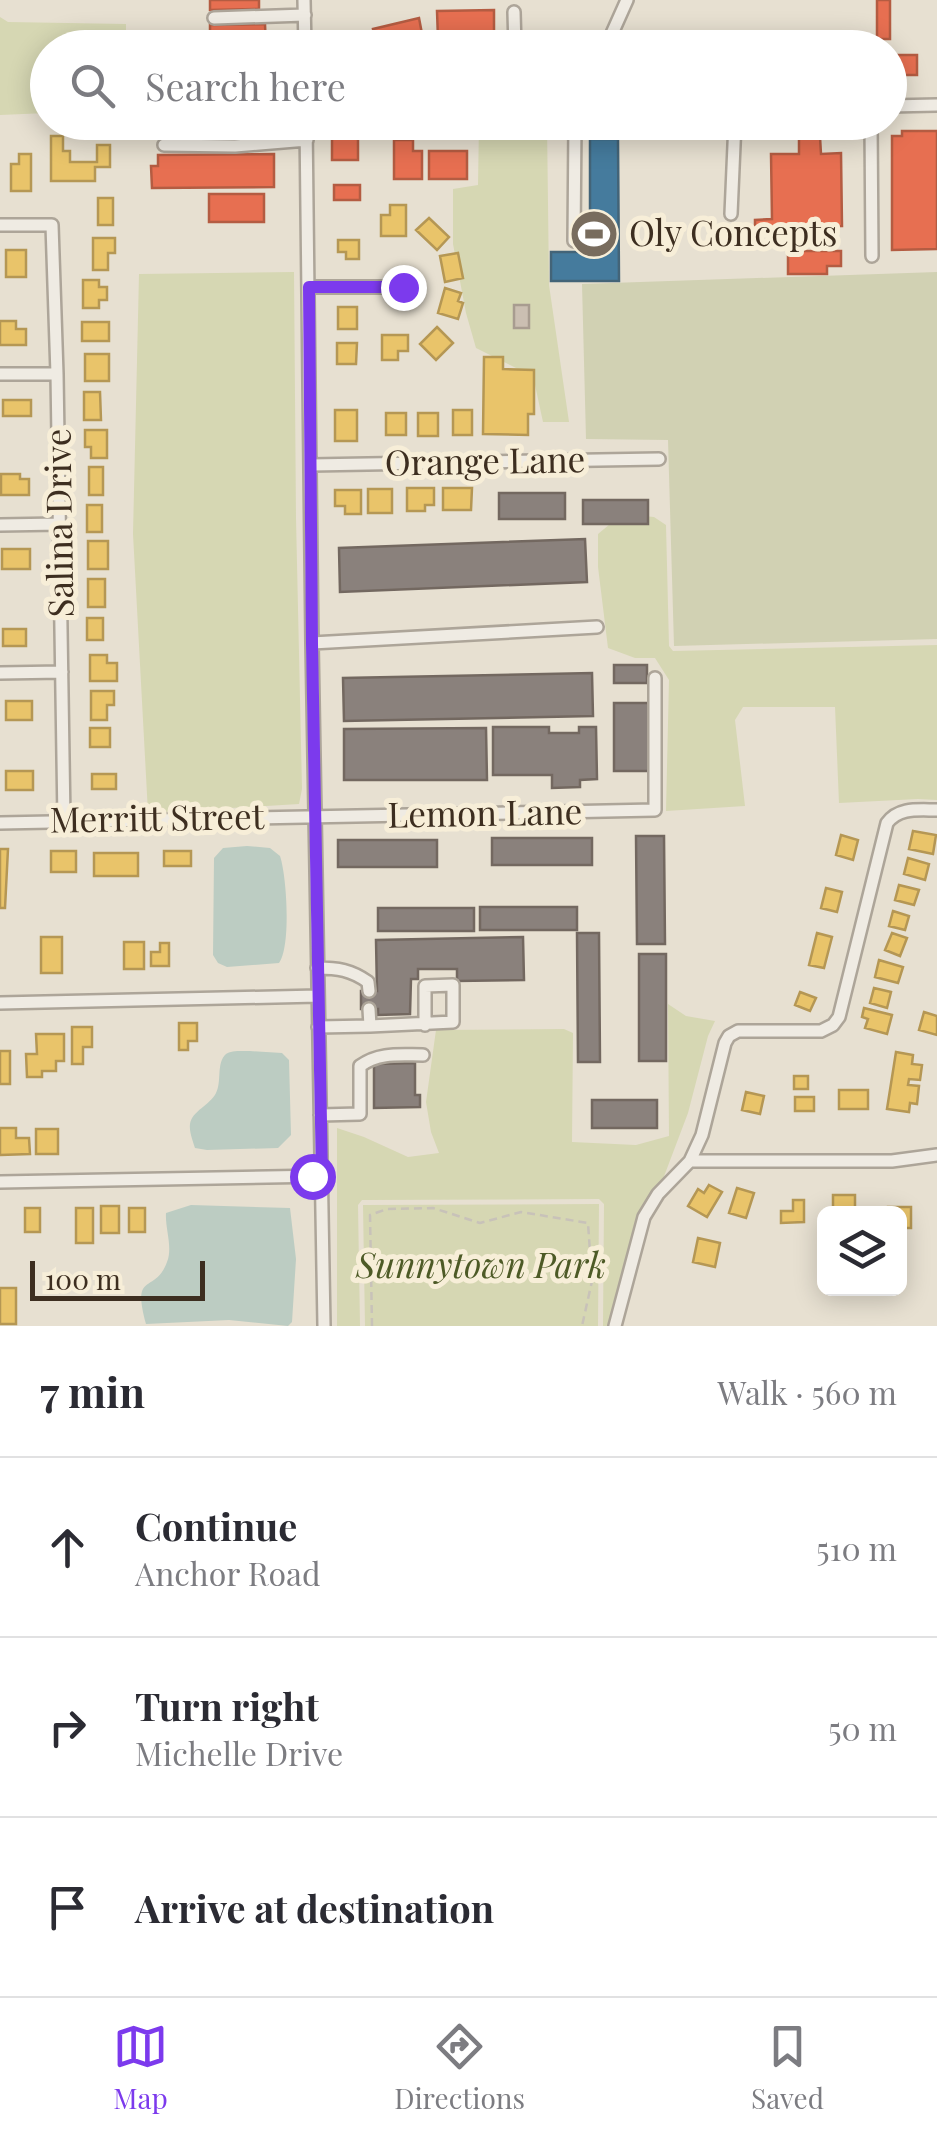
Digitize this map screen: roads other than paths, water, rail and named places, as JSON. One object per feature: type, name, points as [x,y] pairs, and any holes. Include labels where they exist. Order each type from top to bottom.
[{"type":"street","points":[[304,0],[305,30]]},
{"type":"street","points":[[614,30],[627,0]]},
{"type":"street","points":[[514,12],[514,30]]},
{"type":"street","points":[[214,18],[305,15]]},
{"type":"street","points":[[907,106],[937,105]]},
{"type":"street","points":[[172,140],[169,145],[235,146],[306,140],[324,1326]]},
{"type":"street","points":[[574,241],[575,140]]},
{"type":"street","points":[[731,214],[734,140]]},
{"type":"street","points":[[871,140],[872,256]]},
{"type":"street","name":"Salina Drive","points":[[0,226],[52,225],[64,821]]},
{"type":"street","points":[[309,287],[403,287]]},
{"type":"street","points":[[0,374],[57,374]]},
{"type":"street","name":"Orange Lane","points":[[311,465],[660,459]]},
{"type":"street","points":[[0,525],[60,524]]},
{"type":"street","points":[[312,644],[597,627]]},
{"type":"street","points":[[0,673],[62,672]]},
{"type":"street","name":"Lemon Lane","points":[[315,816],[655,810],[655,678]]},
{"type":"street","points":[[615,1326],[644,1217],[658,1194],[690,1161],[702,1135],[729,1036],[738,1032],[821,1031],[833,1025],[838,1018],[887,823],[893,815],[906,810],[937,810]]},
{"type":"street","name":"Merritt Street","points":[[0,823],[315,816]]},
{"type":"street","points":[[317,968],[356,973],[368,982],[369,991]]},
{"type":"street","points":[[0,1003],[318,996]]},
{"type":"street","points":[[370,1009],[370,1026]]},
{"type":"street","points":[[318,1027],[426,1024]]},
{"type":"street","points":[[320,1115],[360,1114],[360,1066],[364,1062],[381,1054],[423,1055]]},
{"type":"street","points":[[690,1161],[892,1160],[936,1153]]},
{"type":"street","points":[[0,1182],[322,1176]]},
{"type":"place","name":"Oly Concepts","points":[[594,234]]},
{"type":"park label","name":"Sunnytown Park","points":[[481,1266]]}]
